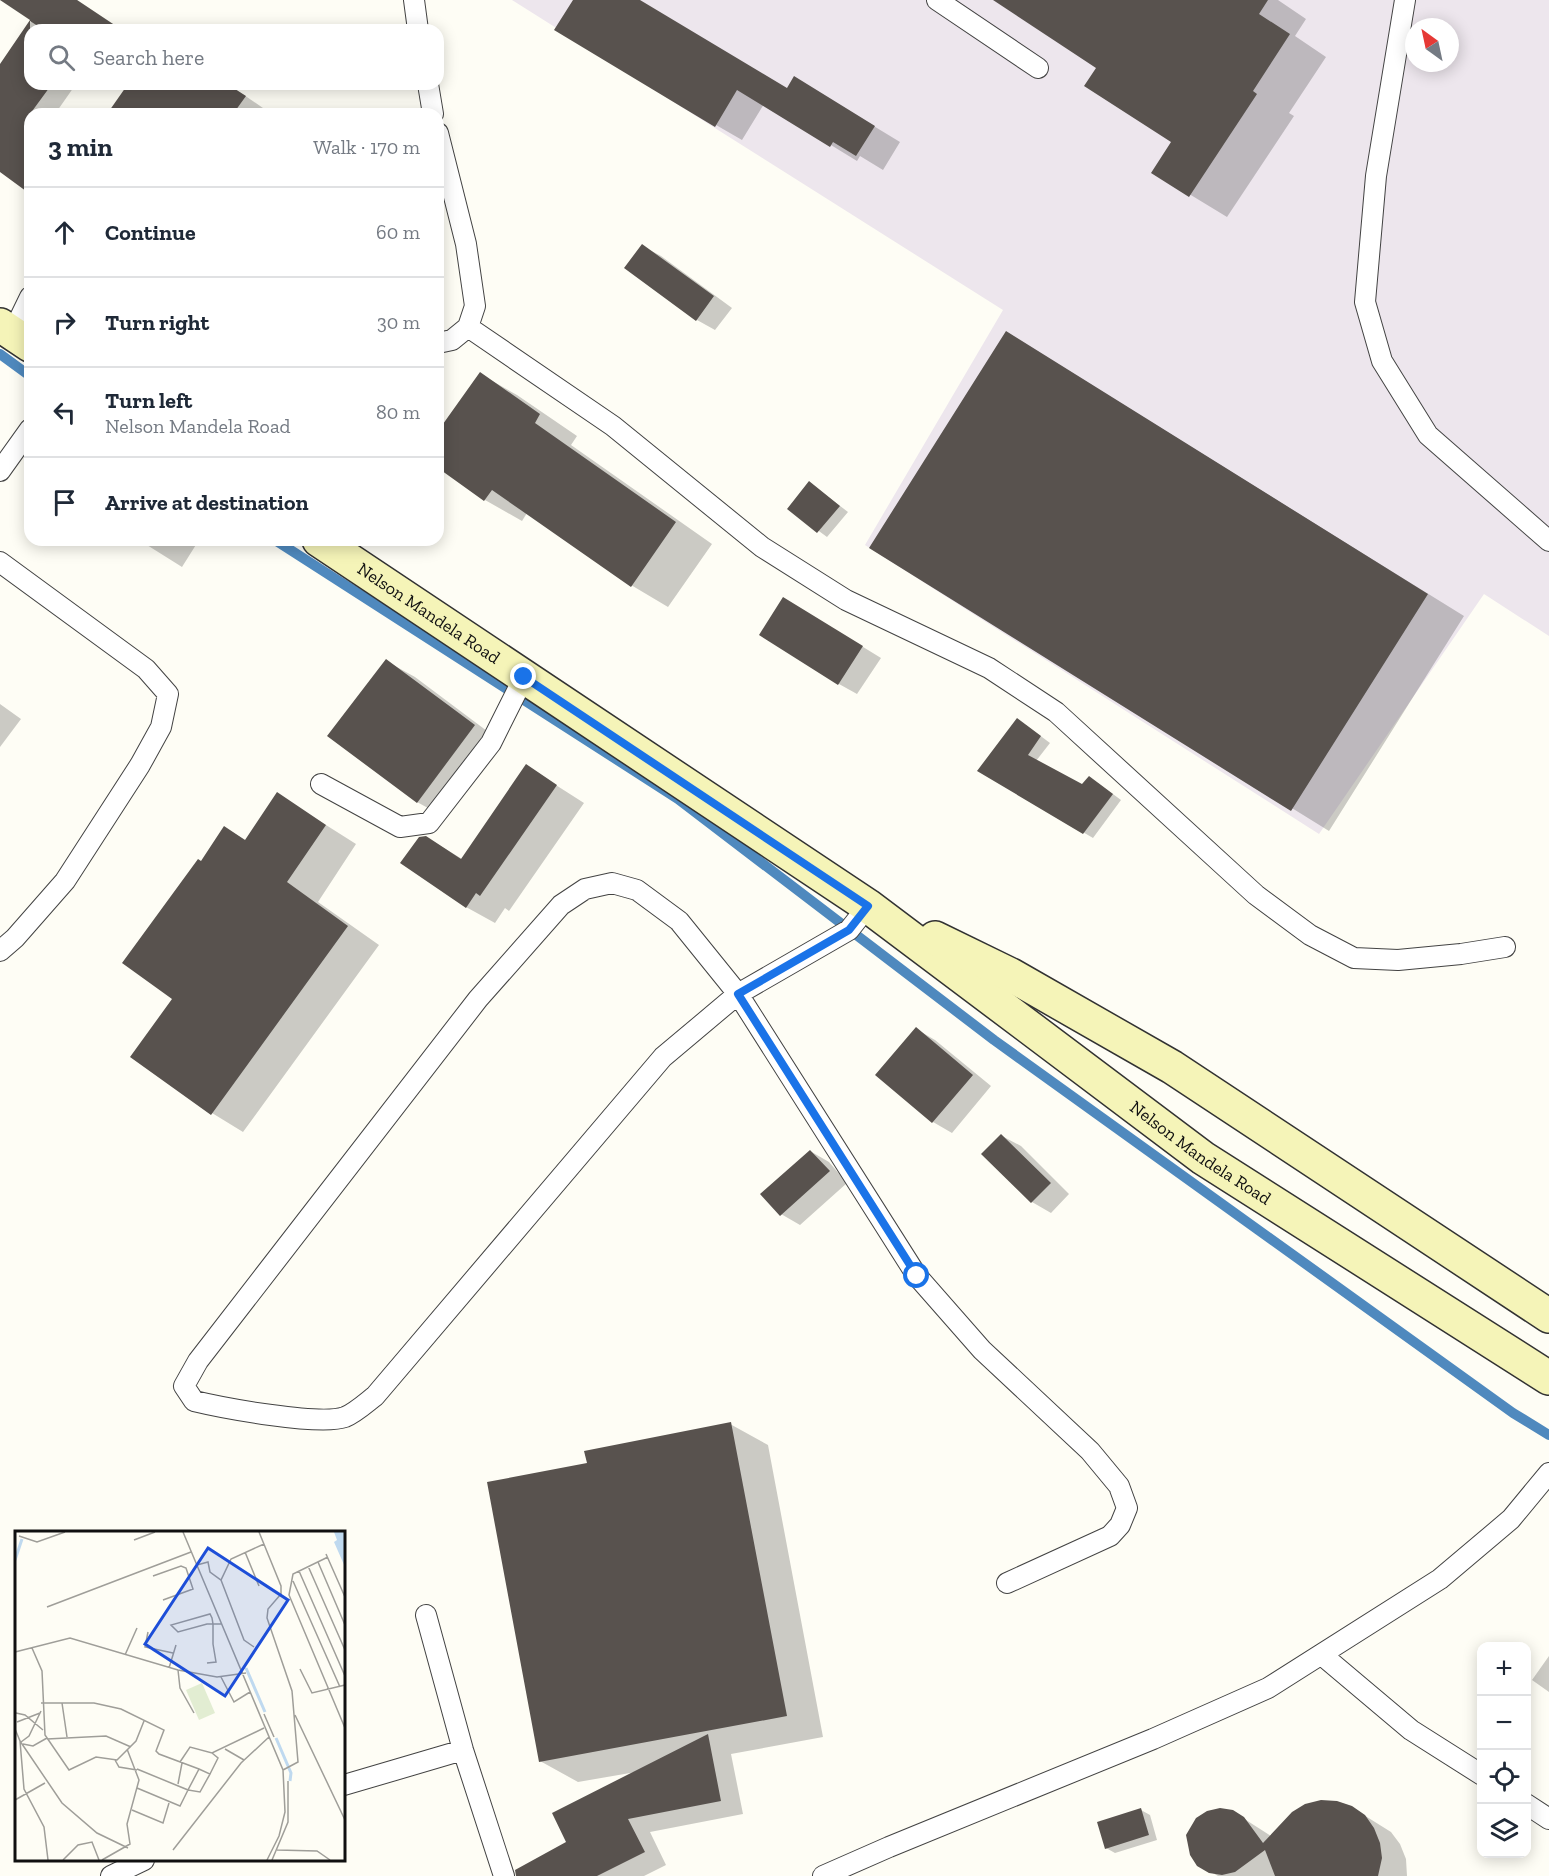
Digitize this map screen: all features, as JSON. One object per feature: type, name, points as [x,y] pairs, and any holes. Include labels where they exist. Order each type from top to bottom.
[{"type":"main road","name":"Nelson Mandela Road","points":[[328,546],[868,906],[1203,1158],[1549,1378]]},
{"type":"main road","name":"Nelson Mandela Road","points":[[868,906],[1011,975],[1172,1067],[1549,1316]]},
{"type":"lane","points":[[414,0],[417,24]]},
{"type":"lane","points":[[937,0],[1038,68]]},
{"type":"lane","points":[[1405,0],[1376,176],[1365,302],[1382,362],[1428,435],[1549,541]]},
{"type":"lane","points":[[429,90],[432,108]]},
{"type":"lane","points":[[444,157],[466,244],[475,306],[468,327],[452,339],[444,341]]},
{"type":"lane","points":[[14,335],[24,311]]},
{"type":"lane","points":[[468,327],[613,426],[762,547],[846,600],[989,668],[1056,712],[1256,895],[1310,935],[1354,958],[1398,960],[1505,947]]},
{"type":"lane","points":[[0,471],[24,437]]},
{"type":"lane","points":[[0,562],[146,669],[168,694],[161,727],[140,765],[72,871],[15,938],[0,951]]},
{"type":"lane","points":[[321,784],[400,827],[429,823],[491,743],[524,677]]},
{"type":"lane","points":[[868,906],[849,930],[738,994],[663,1056],[375,1396],[346,1417],[323,1420],[218,1407],[194,1401],[184,1386],[198,1361],[478,999],[561,905],[585,889],[612,883],[637,890],[679,921],[738,994],[917,1276],[982,1350],[1090,1451],[1119,1486],[1127,1508],[1120,1525],[1110,1536],[1007,1583]]},
{"type":"lane","points":[[824,1876],[1153,1739],[1268,1688],[1440,1579],[1511,1519],[1549,1473]]},
{"type":"lane","points":[[426,1616],[463,1750],[504,1876]]},
{"type":"lane","points":[[1322,1655],[1411,1730],[1477,1772]]},
{"type":"lane","points":[[345,1785],[463,1750]]},
{"type":"lane","points":[[1531,1807],[1549,1819]]},
{"type":"lane","points":[[111,1876],[142,1861]]},
{"type":"shaded area","points":[[512,0],[1549,0],[1549,636],[1484,594],[1319,834],[865,545],[1003,310]]},
{"type":"building","points":[[0,0],[77,0],[113,24],[35,24],[30,21],[30,24],[27,24],[30,20]]},
{"type":"building","points":[[573,0],[640,0],[787,88],[794,76],[875,126],[856,156],[833,142],[830,147],[737,90],[715,127],[554,30]]},
{"type":"building","points":[[993,0],[1268,0],[1259,14],[1290,34],[1253,91],[1257,94],[1189,197],[1151,173],[1171,142],[1084,86],[1096,68]]},
{"type":"building","points":[[24,29],[24,90],[48,90],[34,108],[24,108],[24,190],[0,172],[0,64]]},
{"type":"building","points":[[124,90],[236,90],[246,96],[237,108],[111,108]]},
{"type":"building","points":[[642,244],[714,296],[696,321],[624,268]]},
{"type":"building","points":[[1006,331],[1428,594],[1291,811],[869,548]]},
{"type":"building","points":[[480,372],[540,414],[535,423],[676,522],[631,587],[492,490],[484,501],[444,472],[444,423]]},
{"type":"building","points":[[809,481],[840,506],[817,533],[787,509]]},
{"type":"building","points":[[783,597],[863,646],[838,685],[759,635]]},
{"type":"building","points":[[386,659],[475,725],[417,803],[327,736]]},
{"type":"building","points":[[1017,718],[1041,736],[1028,755],[1082,784],[1089,776],[1113,794],[1083,834],[977,771]]},
{"type":"building","points":[[526,764],[557,785],[480,896],[476,893],[466,908],[400,863],[419,837],[426,836],[461,859]]},
{"type":"building","points":[[277,792],[326,825],[287,882],[348,926],[211,1115],[130,1057],[172,999],[122,963],[198,859],[201,861],[224,826],[245,840]]},
{"type":"building","points":[[916,1027],[973,1075],[932,1123],[875,1075]]},
{"type":"building","points":[[1001,1134],[1051,1183],[1031,1203],[981,1154]]},
{"type":"building","points":[[810,1150],[830,1171],[780,1216],[760,1194]]},
{"type":"building","points":[[731,1422],[787,1716],[539,1762],[487,1482],[587,1463],[584,1451]]},
{"type":"building","points":[[708,1734],[721,1801],[628,1819],[645,1852],[597,1876],[516,1876],[515,1870],[566,1842],[552,1813]]},
{"type":"building","points":[[1321,1800],[1337,1801],[1352,1806],[1365,1815],[1380,1843],[1382,1858],[1378,1876],[1275,1876],[1265,1850],[1235,1872],[1222,1875],[1209,1873],[1197,1866],[1190,1855],[1186,1835],[1196,1818],[1207,1811],[1220,1808],[1233,1810],[1244,1817],[1263,1843],[1292,1812],[1305,1804]]},
{"type":"building","points":[[1141,1808],[1149,1835],[1105,1849],[1097,1822]]},
{"type":"waterway","points":[[0,354],[24,372]]},
{"type":"waterway","points":[[284,546],[678,799],[994,1040],[1513,1413],[1549,1435]]},
{"type":"route","points":[[524,677],[868,906],[849,930],[738,994],[917,1276]]}]
